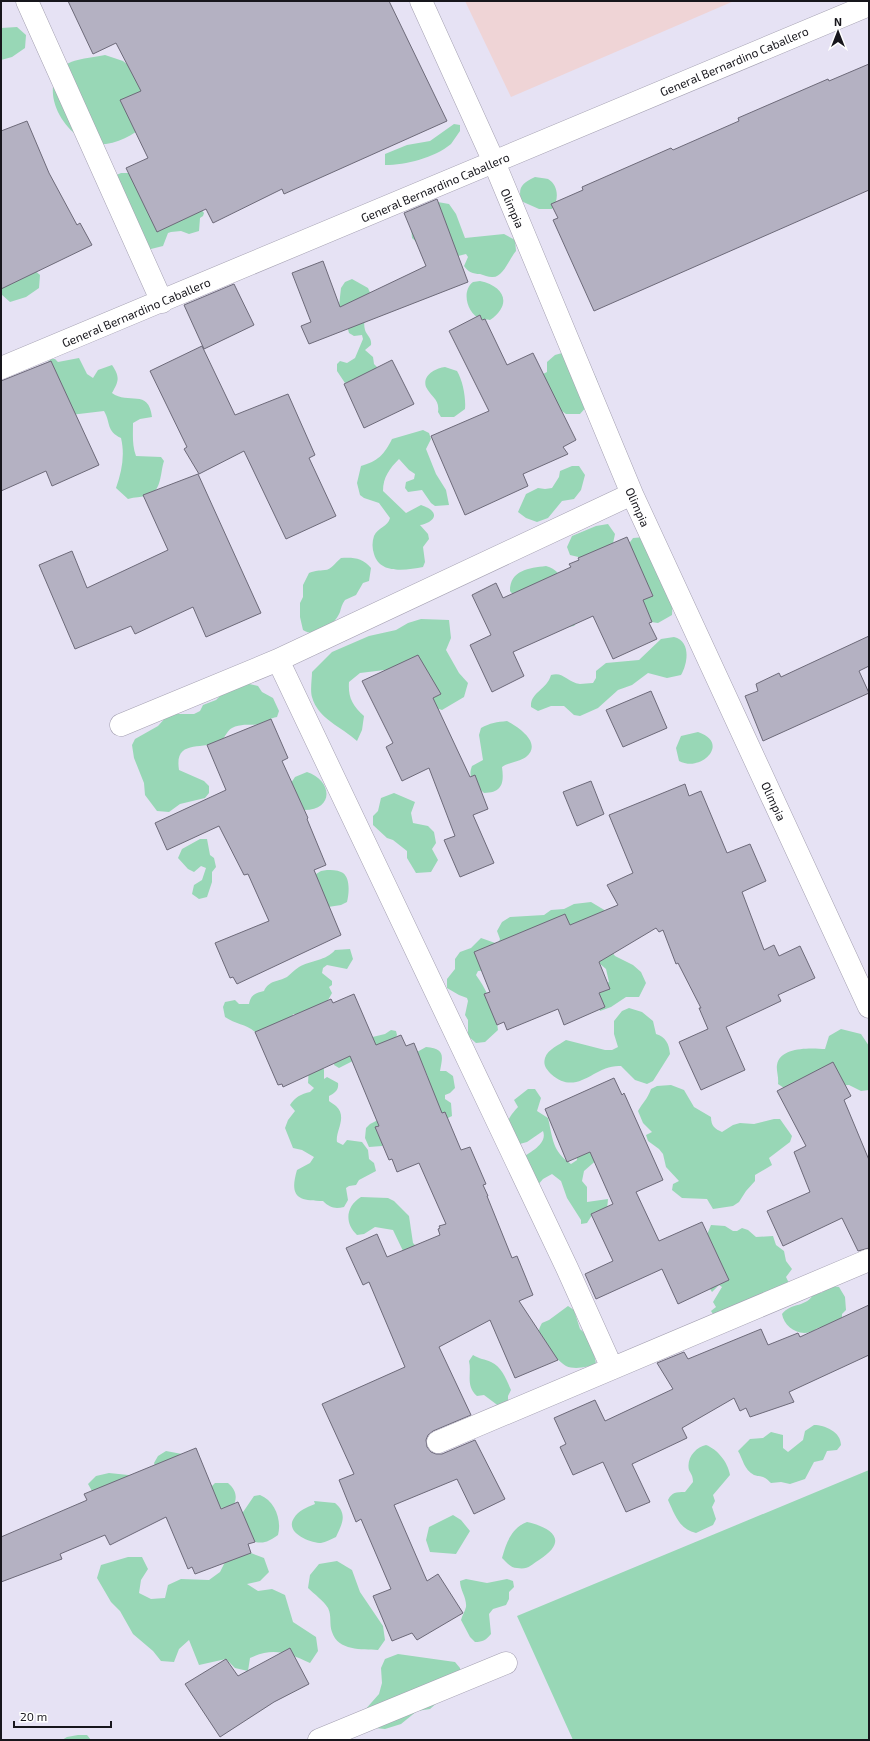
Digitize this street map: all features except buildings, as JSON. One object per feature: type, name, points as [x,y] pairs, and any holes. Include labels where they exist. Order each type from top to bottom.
[{"type":"street","points":[[27,1],[162,302]]},
{"type":"street","name":"Olimpia","points":[[421,1],[494,162],[632,494],[869,1007]]},
{"type":"street","name":"General Bernardino Caballero","points":[[1,368],[162,302],[869,5]]},
{"type":"street","points":[[122,725],[278,660],[632,494]]},
{"type":"street","points":[[278,660],[567,1268],[612,1368]]},
{"type":"street","points":[[438,1442],[869,1260]]},
{"type":"street","points":[[319,1740],[506,1663]]},
{"type":"shaded area","points":[[465,1],[734,1],[511,97]]},
{"type":"green space","points":[[17,27],[26,35],[25,48],[12,57],[1,60],[1,28]]},
{"type":"green space","points":[[105,55],[123,61],[138,73],[147,124],[122,140],[108,144],[92,144],[74,133],[61,117],[53,98],[53,88],[55,79],[64,66],[81,59]]},
{"type":"green space","points":[[454,124],[460,125],[460,131],[451,144],[444,149],[420,160],[402,164],[385,165],[385,154],[407,145],[430,141]]},
{"type":"green space","points":[[121,173],[128,173],[200,208],[204,213],[200,218],[199,231],[189,234],[181,231],[168,233],[163,246],[147,250],[112,177]]},
{"type":"green space","points":[[535,177],[548,179],[554,185],[557,198],[552,209],[539,209],[521,201],[520,192],[522,186],[527,181]]},
{"type":"green space","points":[[432,201],[449,204],[456,214],[465,238],[504,234],[515,240],[516,251],[503,271],[496,276],[490,277],[473,273],[464,266],[468,257],[466,254],[438,261],[412,238],[411,226]]},
{"type":"green space","points":[[31,267],[40,275],[39,288],[26,297],[10,302],[1,294],[1,274]]},
{"type":"green space","points":[[352,279],[368,288],[371,295],[364,326],[371,345],[365,350],[373,357],[374,364],[379,369],[345,383],[337,371],[337,364],[340,361],[347,363],[355,358],[363,339],[362,335],[354,336],[349,333],[344,314],[339,306],[341,288],[345,282]]},
{"type":"green space","points":[[480,281],[495,287],[503,296],[502,308],[490,320],[482,319],[476,316],[472,312],[467,302],[467,291],[469,286],[473,282]]},
{"type":"green space","points":[[569,351],[590,369],[595,375],[597,381],[598,387],[595,397],[580,414],[566,414],[556,407],[535,378],[547,372],[547,362],[555,355]]},
{"type":"green space","points":[[79,358],[87,374],[93,378],[98,370],[112,365],[118,379],[112,393],[125,398],[142,400],[147,403],[150,408],[152,417],[140,419],[133,423],[133,436],[136,456],[161,457],[164,461],[160,482],[152,494],[128,499],[116,488],[122,463],[122,444],[121,438],[111,430],[104,411],[45,418],[37,373],[51,359],[55,359],[58,362]]},
{"type":"green space","points":[[445,367],[457,371],[464,390],[465,409],[454,417],[441,417],[438,412],[438,404],[426,387],[425,383],[426,379],[431,373]]},
{"type":"green space","points":[[423,430],[429,433],[431,439],[426,449],[436,474],[446,490],[449,505],[435,506],[431,503],[422,490],[408,492],[405,488],[406,482],[414,479],[415,474],[399,459],[393,466],[384,481],[383,491],[406,513],[421,505],[430,509],[434,516],[429,522],[420,525],[428,534],[429,539],[423,547],[425,562],[423,567],[395,570],[382,565],[377,561],[372,545],[373,538],[376,533],[389,521],[390,518],[379,503],[364,498],[360,495],[357,483],[361,466],[380,457],[392,439]]},
{"type":"green space","points":[[572,466],[579,466],[585,475],[581,490],[574,499],[562,501],[548,518],[537,522],[526,518],[518,512],[526,494],[538,488],[552,488],[559,477],[560,471]]},
{"type":"green space","points":[[608,524],[615,534],[612,548],[591,560],[570,555],[567,547],[572,536],[596,526]]},
{"type":"green space","points":[[645,537],[673,596],[672,615],[658,623],[651,622],[641,596],[628,545],[633,538]]},
{"type":"green space","points":[[341,558],[358,559],[365,562],[371,568],[369,581],[363,583],[356,595],[345,600],[334,622],[324,630],[313,633],[303,630],[300,617],[300,603],[303,597],[303,585],[309,573],[327,570]]},
{"type":"green space","points":[[546,566],[559,574],[564,581],[578,621],[574,626],[568,627],[514,596],[510,591],[513,579],[517,574],[527,569]]},
{"type":"green space","points":[[421,619],[449,620],[451,638],[446,650],[459,673],[468,683],[464,697],[442,710],[430,706],[393,669],[360,673],[349,682],[350,696],[356,708],[364,716],[362,730],[357,741],[325,717],[315,705],[311,694],[312,672],[332,652],[369,636],[396,630],[408,623]]},
{"type":"green space","points":[[674,637],[679,639],[686,648],[685,665],[681,675],[667,678],[648,673],[632,685],[618,690],[598,708],[580,716],[574,715],[564,706],[551,706],[538,711],[531,707],[533,698],[546,684],[551,675],[559,674],[580,684],[593,683],[596,678],[596,671],[606,663],[639,660],[661,639]]},
{"type":"green space","points":[[245,683],[258,686],[262,692],[273,698],[279,711],[277,717],[260,724],[236,726],[230,729],[220,741],[213,744],[185,749],[181,753],[179,760],[179,770],[204,781],[209,786],[209,793],[205,798],[180,804],[169,812],[157,811],[145,795],[144,783],[134,758],[132,745],[135,739],[158,726],[167,716],[174,714],[194,714],[200,711],[203,705],[216,700],[221,695]]},
{"type":"green space","points":[[507,721],[527,736],[532,746],[531,752],[523,759],[502,767],[503,777],[499,789],[484,793],[475,784],[470,774],[472,766],[483,760],[479,735],[481,728],[494,723]]},
{"type":"green space","points":[[698,732],[708,737],[712,743],[712,749],[709,755],[696,763],[687,764],[679,761],[676,748],[681,736]]},
{"type":"green space","points":[[307,772],[321,781],[325,788],[326,794],[325,800],[321,805],[314,809],[304,810],[291,783],[295,777]]},
{"type":"green space","points":[[394,793],[415,802],[411,813],[413,823],[428,826],[434,832],[436,843],[432,849],[438,860],[431,872],[416,873],[407,858],[407,851],[393,840],[387,838],[373,825],[373,816],[378,811],[381,798]]},
{"type":"green space","points":[[200,839],[207,839],[210,855],[214,858],[216,867],[212,872],[212,882],[207,897],[199,899],[192,894],[194,885],[202,880],[206,868],[201,866],[194,872],[188,869],[178,858],[182,849]]},
{"type":"green space","points":[[321,871],[339,871],[346,877],[349,890],[347,902],[341,905],[328,907],[311,877]]},
{"type":"green space","points":[[591,902],[606,911],[606,944],[615,956],[633,965],[641,972],[646,983],[639,997],[626,997],[611,1007],[600,1011],[596,998],[602,986],[609,982],[606,969],[599,963],[478,971],[476,975],[484,987],[490,1001],[498,1030],[485,1042],[476,1043],[468,1036],[468,1020],[465,1015],[468,1001],[467,998],[447,988],[447,979],[455,969],[455,959],[460,952],[471,948],[481,938],[498,944],[500,939],[497,931],[502,922],[510,917],[544,915],[551,910],[564,909],[574,904]]},
{"type":"green space","points":[[350,949],[353,959],[347,969],[327,965],[323,968],[322,973],[332,981],[332,985],[329,987],[332,993],[322,1011],[312,1014],[293,1014],[288,1029],[255,1032],[248,1027],[225,1017],[223,1007],[225,1002],[235,1000],[239,1004],[249,1004],[254,994],[264,991],[268,985],[287,977],[299,967],[323,958],[335,950]]},
{"type":"green space","points":[[629,1008],[642,1012],[653,1021],[656,1034],[665,1039],[669,1047],[670,1054],[653,1081],[647,1084],[635,1080],[621,1066],[602,1070],[586,1078],[570,1083],[551,1074],[545,1067],[544,1063],[546,1055],[566,1040],[605,1050],[612,1050],[618,1047],[614,1034],[614,1021],[622,1011]]},
{"type":"green space","points":[[841,1029],[861,1034],[869,1046],[869,1090],[861,1091],[849,1085],[784,1088],[778,1084],[777,1065],[779,1059],[784,1054],[790,1051],[812,1048],[825,1049],[829,1036]]},
{"type":"green space","points":[[391,1030],[396,1031],[397,1035],[394,1040],[339,1068],[334,1065],[335,1060],[356,1041],[385,1034]]},
{"type":"green space","points":[[426,1047],[440,1051],[442,1061],[440,1071],[446,1071],[453,1076],[455,1088],[450,1093],[445,1095],[445,1099],[451,1103],[452,1116],[385,1139],[382,1146],[369,1147],[365,1138],[366,1128],[428,1082],[428,1077],[417,1052]]},
{"type":"green space","points":[[322,1065],[324,1070],[324,1079],[327,1077],[338,1083],[338,1088],[336,1091],[329,1096],[329,1101],[336,1106],[341,1115],[337,1142],[343,1145],[347,1140],[362,1142],[368,1150],[369,1159],[374,1163],[376,1171],[359,1180],[356,1185],[346,1188],[348,1200],[344,1207],[341,1208],[335,1208],[323,1201],[307,1200],[298,1196],[295,1192],[294,1186],[297,1170],[310,1163],[314,1157],[302,1150],[293,1148],[285,1128],[288,1120],[295,1111],[290,1105],[292,1102],[298,1096],[310,1092],[314,1088],[308,1083],[309,1067]]},
{"type":"green space","points":[[671,1085],[684,1090],[694,1107],[711,1117],[712,1123],[717,1130],[722,1132],[733,1125],[740,1123],[754,1124],[780,1119],[792,1136],[790,1142],[769,1158],[772,1165],[755,1175],[755,1181],[739,1202],[733,1206],[713,1209],[707,1199],[682,1198],[672,1190],[673,1184],[679,1181],[666,1167],[663,1154],[648,1141],[646,1135],[652,1132],[643,1123],[638,1111],[651,1089],[657,1086]]},
{"type":"green space","points":[[528,1089],[535,1089],[541,1098],[537,1111],[548,1118],[554,1144],[565,1159],[571,1164],[577,1160],[576,1151],[587,1146],[600,1157],[584,1171],[582,1181],[587,1187],[587,1202],[608,1199],[607,1210],[594,1212],[587,1223],[581,1224],[581,1220],[567,1198],[561,1181],[552,1174],[543,1179],[537,1186],[520,1159],[537,1148],[544,1136],[543,1131],[527,1142],[516,1145],[509,1129],[508,1121],[518,1107],[514,1100]]},
{"type":"green space","points":[[361,1197],[388,1198],[394,1201],[409,1216],[413,1243],[418,1248],[404,1253],[393,1230],[375,1227],[364,1234],[357,1235],[350,1225],[348,1215],[352,1205]]},
{"type":"green space","points":[[711,1225],[725,1226],[733,1231],[737,1231],[742,1228],[748,1230],[756,1237],[773,1236],[776,1245],[784,1251],[786,1261],[792,1269],[786,1277],[789,1283],[713,1314],[711,1311],[716,1307],[713,1302],[722,1287],[719,1285],[712,1292],[703,1278],[706,1237]]},
{"type":"green space","points":[[832,1286],[839,1287],[845,1297],[846,1310],[842,1314],[842,1321],[818,1328],[812,1332],[805,1333],[800,1333],[788,1326],[782,1314],[786,1310],[807,1301],[814,1293],[821,1293]]},
{"type":"green space","points":[[568,1306],[574,1310],[580,1329],[591,1339],[596,1364],[577,1368],[566,1366],[551,1352],[540,1338],[539,1329],[542,1323],[549,1320]]},
{"type":"green space","points":[[473,1355],[495,1364],[501,1370],[511,1390],[508,1396],[508,1401],[500,1407],[484,1395],[477,1396],[473,1392],[470,1384],[469,1361]]},
{"type":"green space","points":[[814,1425],[823,1426],[832,1430],[838,1436],[841,1445],[837,1450],[827,1451],[823,1460],[814,1462],[805,1479],[790,1484],[781,1482],[771,1483],[764,1477],[751,1473],[746,1467],[738,1451],[750,1439],[763,1438],[771,1432],[783,1435],[783,1448],[788,1452],[803,1440],[805,1431]]},
{"type":"green space","points":[[706,1445],[721,1457],[727,1465],[730,1475],[713,1495],[715,1501],[712,1507],[716,1519],[713,1525],[696,1533],[685,1528],[678,1521],[668,1500],[671,1495],[675,1493],[685,1492],[693,1482],[688,1466],[690,1457],[699,1448]]},
{"type":"green space","points":[[166,1451],[182,1454],[185,1458],[157,1472],[154,1463],[158,1456]]},
{"type":"green space","points":[[869,1470],[869,1740],[573,1740],[517,1616]]},
{"type":"green space","points":[[109,1473],[138,1476],[92,1491],[88,1484],[96,1476]]},
{"type":"green space","points":[[215,1483],[228,1483],[233,1488],[236,1497],[233,1507],[220,1508],[210,1488]]},
{"type":"green space","points":[[260,1495],[273,1506],[279,1523],[278,1535],[262,1543],[255,1542],[239,1518],[254,1496]]},
{"type":"green space","points":[[314,1501],[335,1503],[343,1515],[342,1523],[336,1537],[321,1543],[305,1539],[300,1536],[296,1533],[292,1523],[298,1513],[315,1504]]},
{"type":"green space","points":[[453,1515],[461,1520],[470,1531],[456,1554],[430,1552],[426,1540],[429,1527]]},
{"type":"green space","points":[[527,1522],[544,1528],[550,1532],[554,1536],[555,1541],[553,1547],[548,1553],[527,1568],[515,1568],[502,1558],[507,1542],[513,1532]]},
{"type":"green space","points":[[237,1552],[251,1553],[264,1558],[269,1572],[260,1581],[247,1584],[258,1591],[272,1589],[285,1595],[293,1622],[316,1637],[318,1651],[310,1663],[295,1656],[273,1652],[250,1658],[248,1671],[235,1668],[226,1659],[199,1665],[189,1640],[179,1649],[174,1662],[161,1661],[153,1651],[133,1634],[120,1611],[111,1602],[97,1578],[101,1565],[128,1557],[142,1557],[148,1569],[141,1580],[139,1593],[151,1599],[165,1598],[168,1585],[181,1579],[209,1580],[220,1572],[226,1560]]},
{"type":"green space","points":[[337,1561],[352,1570],[360,1592],[383,1626],[385,1640],[378,1650],[351,1648],[339,1643],[332,1632],[328,1608],[308,1588],[310,1575],[319,1564]]},
{"type":"green space","points":[[466,1579],[487,1583],[507,1579],[513,1581],[514,1587],[509,1592],[509,1599],[506,1605],[493,1609],[489,1614],[491,1634],[480,1642],[475,1642],[470,1637],[461,1620],[466,1609],[466,1604],[460,1581]]},
{"type":"green space","points":[[398,1654],[455,1662],[460,1668],[461,1674],[438,1702],[430,1709],[417,1711],[401,1724],[385,1729],[375,1728],[364,1711],[379,1694],[382,1683],[381,1668],[385,1659]]},
{"type":"green space","points":[[87,1735],[91,1740],[62,1740],[67,1737]]}]
